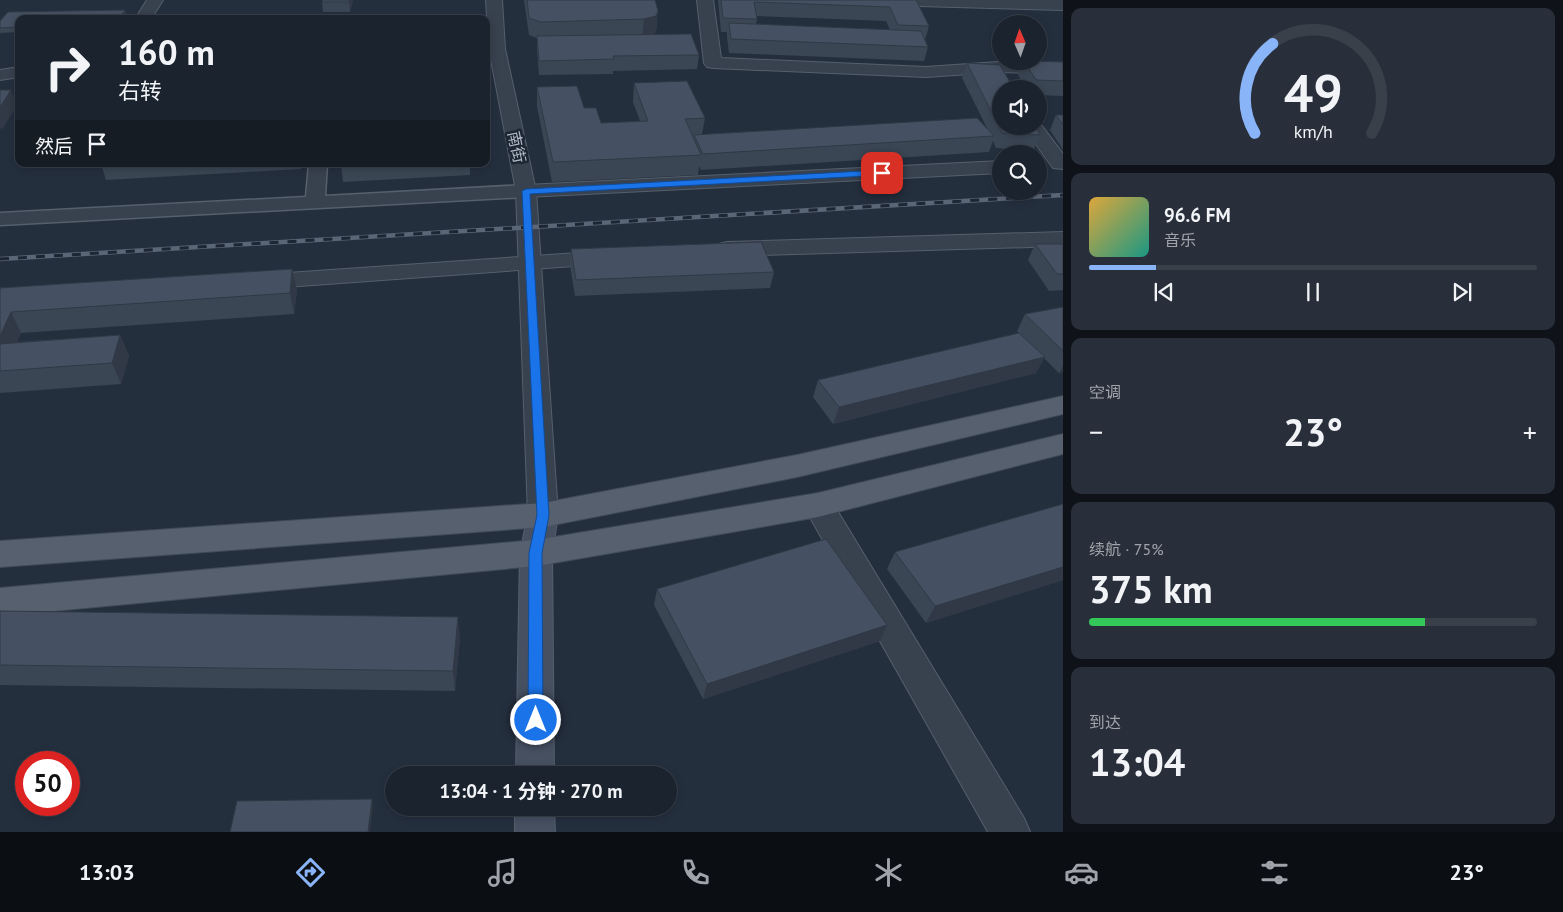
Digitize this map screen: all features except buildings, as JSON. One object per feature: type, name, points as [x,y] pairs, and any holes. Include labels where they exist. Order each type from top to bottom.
[{"type":"main road","points":[[0,554],[543,515],[797,466],[1063,404]]},
{"type":"main road","points":[[0,602],[536,553],[818,505],[1063,444]]},
{"type":"main road","name":"南街","points":[[535,766],[536,553],[543,515]]},
{"type":"main road","points":[[535,816],[535,832]]},
{"type":"street","points":[[146,15],[155,0]]},
{"type":"street","name":"南街","points":[[494,0],[492,49],[526,191],[543,515]]},
{"type":"street","points":[[705,0],[713,63],[1002,74],[1063,69]]},
{"type":"street","points":[[883,0],[1063,5]]},
{"type":"street","points":[[0,75],[15,73]]},
{"type":"street","points":[[1039,135],[1062,163]]},
{"type":"street","points":[[1047,164],[1062,163]]},
{"type":"street","points":[[315,202],[318,167]]},
{"type":"street","points":[[0,219],[992,167]]},
{"type":"street","points":[[704,251],[752,247],[1063,239]]},
{"type":"street","points":[[236,284],[626,257]]},
{"type":"street","points":[[818,505],[1010,832]]},
{"type":"railway","points":[[0,259],[1063,195]]},
{"type":"route","points":[[536,720],[536,553],[543,515],[526,191],[882,173]]}]
